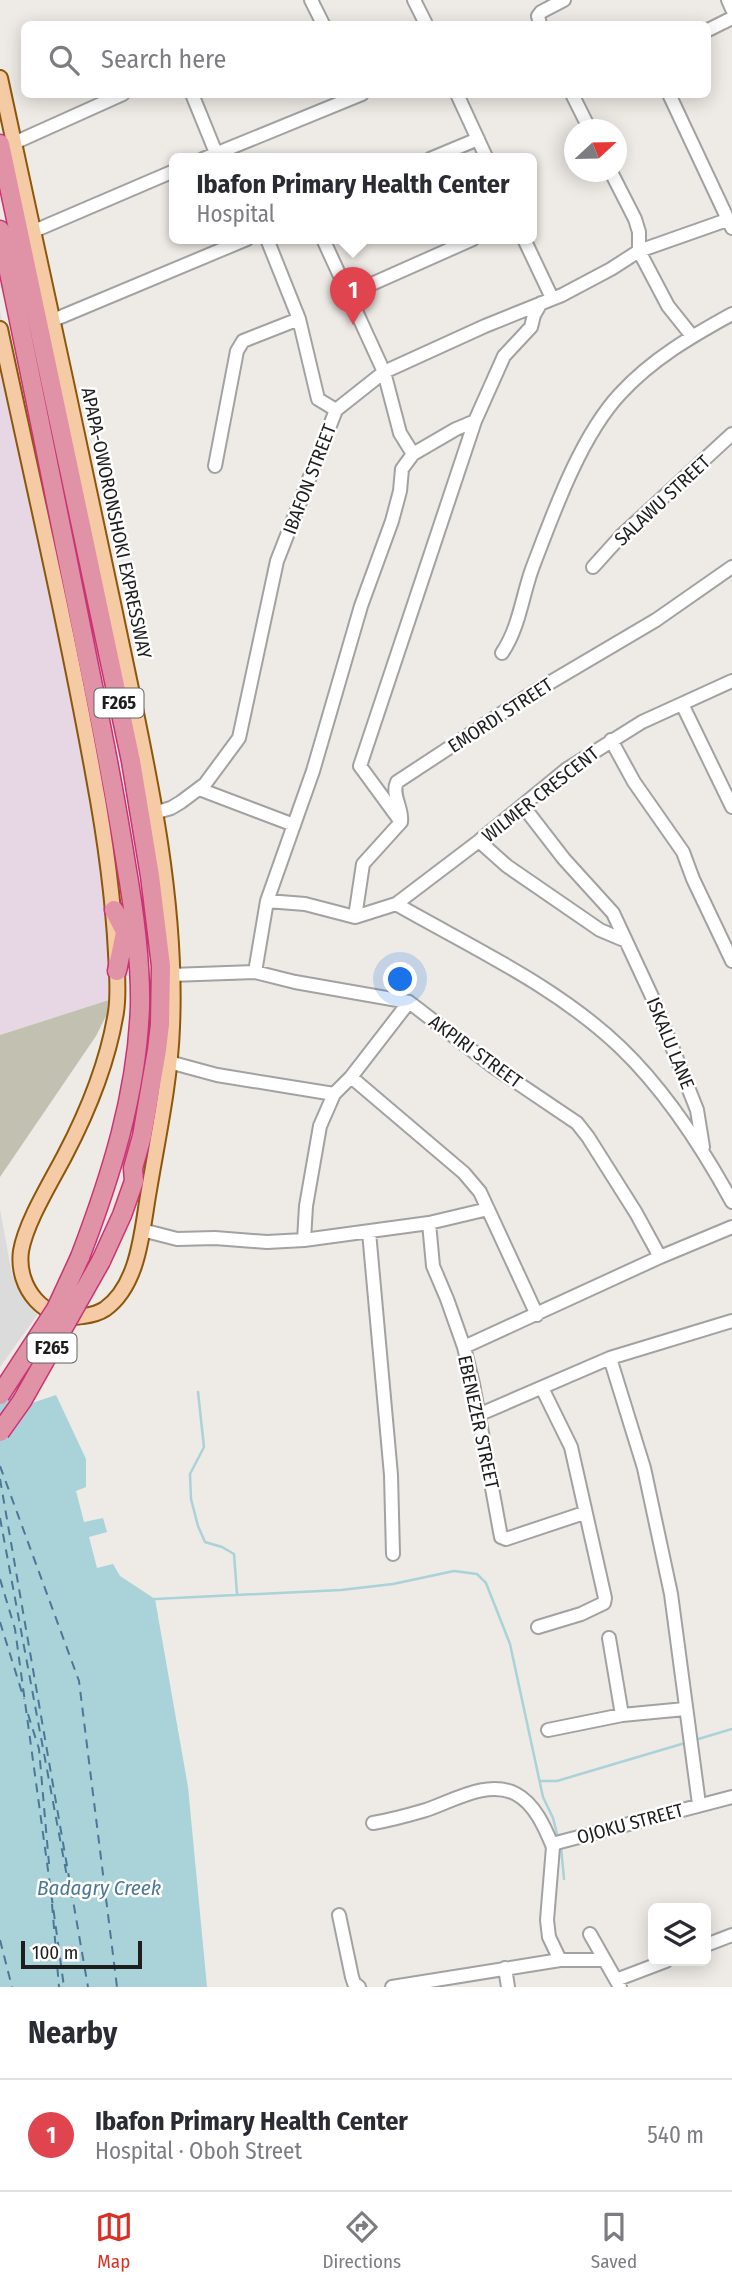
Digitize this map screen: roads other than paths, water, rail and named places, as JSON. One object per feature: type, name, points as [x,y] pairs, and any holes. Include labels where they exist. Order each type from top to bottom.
[{"type":"highway","name":"APAPA-OWORONSHOKI EXPRESSWAY","points":[[0,1432],[22,1401],[101,1261],[134,1181],[133,1168],[142,1136],[160,1024],[164,935],[157,874],[131,761],[7,144]]},
{"type":"highway","name":"F265","points":[[0,230],[105,746],[133,905],[140,1004],[136,1057],[127,1112],[104,1194],[80,1257],[56,1309],[0,1395]]},
{"type":"highway","points":[[157,874],[157,901],[164,935]]},
{"type":"highway","points":[[117,971],[133,905]]},
{"type":"highway","points":[[114,910],[135,951],[139,973]]},
{"type":"main road","name":"APAPA-OWORONSHOKI EXPRESSWAY","points":[[0,78],[7,144],[34,231],[142,742],[154,813],[157,874]]},
{"type":"main road","name":"APAPA-OWORONSHOKI EXPRESSWAY","points":[[0,329],[75,676],[107,852],[114,910],[117,1005],[110,1044],[95,1091],[21,1246],[20,1266],[24,1285],[41,1305],[64,1318],[93,1315],[107,1308],[125,1285],[133,1269],[142,1230],[169,1062],[172,1027],[171,975],[164,935]]},
{"type":"street","points":[[311,0],[322,21]]},
{"type":"street","points":[[414,0],[424,21]]},
{"type":"street","points":[[539,20],[541,12],[564,0]]},
{"type":"street","points":[[727,0],[732,9]]},
{"type":"street","points":[[711,28],[732,18]]},
{"type":"street","points":[[7,144],[114,98]]},
{"type":"street","points":[[194,98],[216,153],[350,98]]},
{"type":"street","points":[[459,98],[484,153]]},
{"type":"street","points":[[574,98],[584,119]]},
{"type":"street","points":[[671,98],[730,224]]},
{"type":"street","points":[[444,153],[478,139]]},
{"type":"street","points":[[34,231],[169,173]]},
{"type":"street","points":[[616,182],[635,219],[639,232],[639,251],[668,306],[692,336]]},
{"type":"street","name":"IBAFON STREET","points":[[154,813],[171,808],[205,784],[239,738],[277,561],[336,410],[384,372],[485,326],[562,295],[639,251],[730,224]]},
{"type":"street","points":[[51,321],[235,244]]},
{"type":"street","points":[[269,244],[299,318],[318,399],[336,410]]},
{"type":"street","points":[[325,244],[384,372],[400,433],[413,454]]},
{"type":"street","points":[[347,295],[462,244]]},
{"type":"street","points":[[267,901],[305,904],[355,917],[363,864],[401,822],[360,766],[475,421],[504,356],[531,327],[534,315],[547,300],[526,244]]},
{"type":"street","points":[[502,653],[514,630],[531,572],[555,512],[595,429],[618,396],[653,363],[692,336],[732,314]]},
{"type":"street","points":[[215,466],[237,351],[243,341],[299,318]]},
{"type":"street","points":[[255,972],[267,901],[313,771],[361,606],[392,521],[400,491],[402,469],[413,454],[475,421]]},
{"type":"street","name":"SALAWU STREET","points":[[593,567],[621,536],[732,434]]},
{"type":"street","name":"EMORDI STREET","points":[[401,822],[394,790],[397,782],[543,687],[656,620],[732,568]]},
{"type":"street","name":"WILMER CRESCENT","points":[[355,917],[396,904],[567,769],[611,740],[642,722],[732,681]]},
{"type":"street","points":[[682,704],[732,807]]},
{"type":"street","points":[[611,740],[634,782],[683,852],[732,961]]},
{"type":"street","points":[[199,789],[294,825]]},
{"type":"street","name":"ISKALU LANE","points":[[523,806],[564,859],[610,908],[654,1001],[697,1110],[703,1149]]},
{"type":"street","points":[[479,841],[507,866],[600,930],[625,941]]},
{"type":"street","points":[[396,904],[503,964],[572,1008],[618,1045],[644,1071],[703,1149],[732,1202]]},
{"type":"street","name":"AKPIRI STREET","points":[[171,975],[255,972],[295,982],[408,1002],[491,1065],[577,1123],[636,1213],[660,1257]]},
{"type":"street","points":[[304,1240],[306,1206],[320,1126],[334,1094],[351,1077],[408,1002]]},
{"type":"street","points":[[169,1062],[217,1075],[334,1094]]},
{"type":"street","points":[[351,1077],[464,1173],[480,1192],[537,1315]]},
{"type":"street","points":[[142,1230],[177,1239],[215,1238],[267,1242],[304,1240],[429,1223],[488,1209]]},
{"type":"street","name":"EBENEZER STREET","points":[[429,1223],[433,1266],[464,1347],[473,1384],[503,1539],[584,1513]]},
{"type":"street","points":[[464,1347],[732,1227]]},
{"type":"street","points":[[369,1232],[391,1475],[393,1554]]},
{"type":"street","points":[[478,1415],[610,1358],[732,1321]]},
{"type":"street","points":[[610,1358],[644,1468],[671,1594],[699,1804]]},
{"type":"street","points":[[538,1627],[581,1615],[604,1603],[605,1598],[571,1447],[542,1388]]},
{"type":"street","points":[[609,1638],[622,1715]]},
{"type":"street","points":[[548,1730],[622,1715],[685,1709]]},
{"type":"street","points":[[373,1823],[403,1817],[482,1791],[501,1788],[517,1794],[533,1809],[558,1843]]},
{"type":"street","name":"OJOKU STREET","points":[[560,1961],[549,1937],[547,1920],[558,1843],[732,1797]]},
{"type":"street","points":[[339,1915],[352,1977],[359,1987]]},
{"type":"street","points":[[590,1934],[618,1984],[656,1966]]},
{"type":"street","points":[[711,1943],[732,1935]]},
{"type":"street","points":[[392,1987],[505,1968],[560,1961],[604,1960]]},
{"type":"street","points":[[505,1968],[508,1987]]},
{"type":"water","name":"Badagry Creek","points":[[0,1382],[29,1404],[56,1395],[86,1459],[86,1487],[76,1491],[84,1522],[103,1518],[107,1532],[89,1537],[97,1568],[113,1564],[120,1576],[155,1599],[188,1787],[207,1987],[0,1987]]},
{"type":"waterway","points":[[198,1392],[204,1447],[190,1474],[191,1499],[205,1542],[234,1554],[237,1594]]},
{"type":"waterway","points":[[155,1599],[341,1590],[393,1584],[454,1571],[477,1574],[486,1583],[510,1644],[543,1797],[553,1818],[558,1838]]},
{"type":"waterway","points":[[695,1740],[732,1729]]},
{"type":"waterway","points":[[540,1781],[557,1781],[685,1743]]},
{"type":"waterway","points":[[561,1847],[564,1879]]},
{"type":"place","name":"Ibafon Primary Health Center","points":[[353,325]]}]
